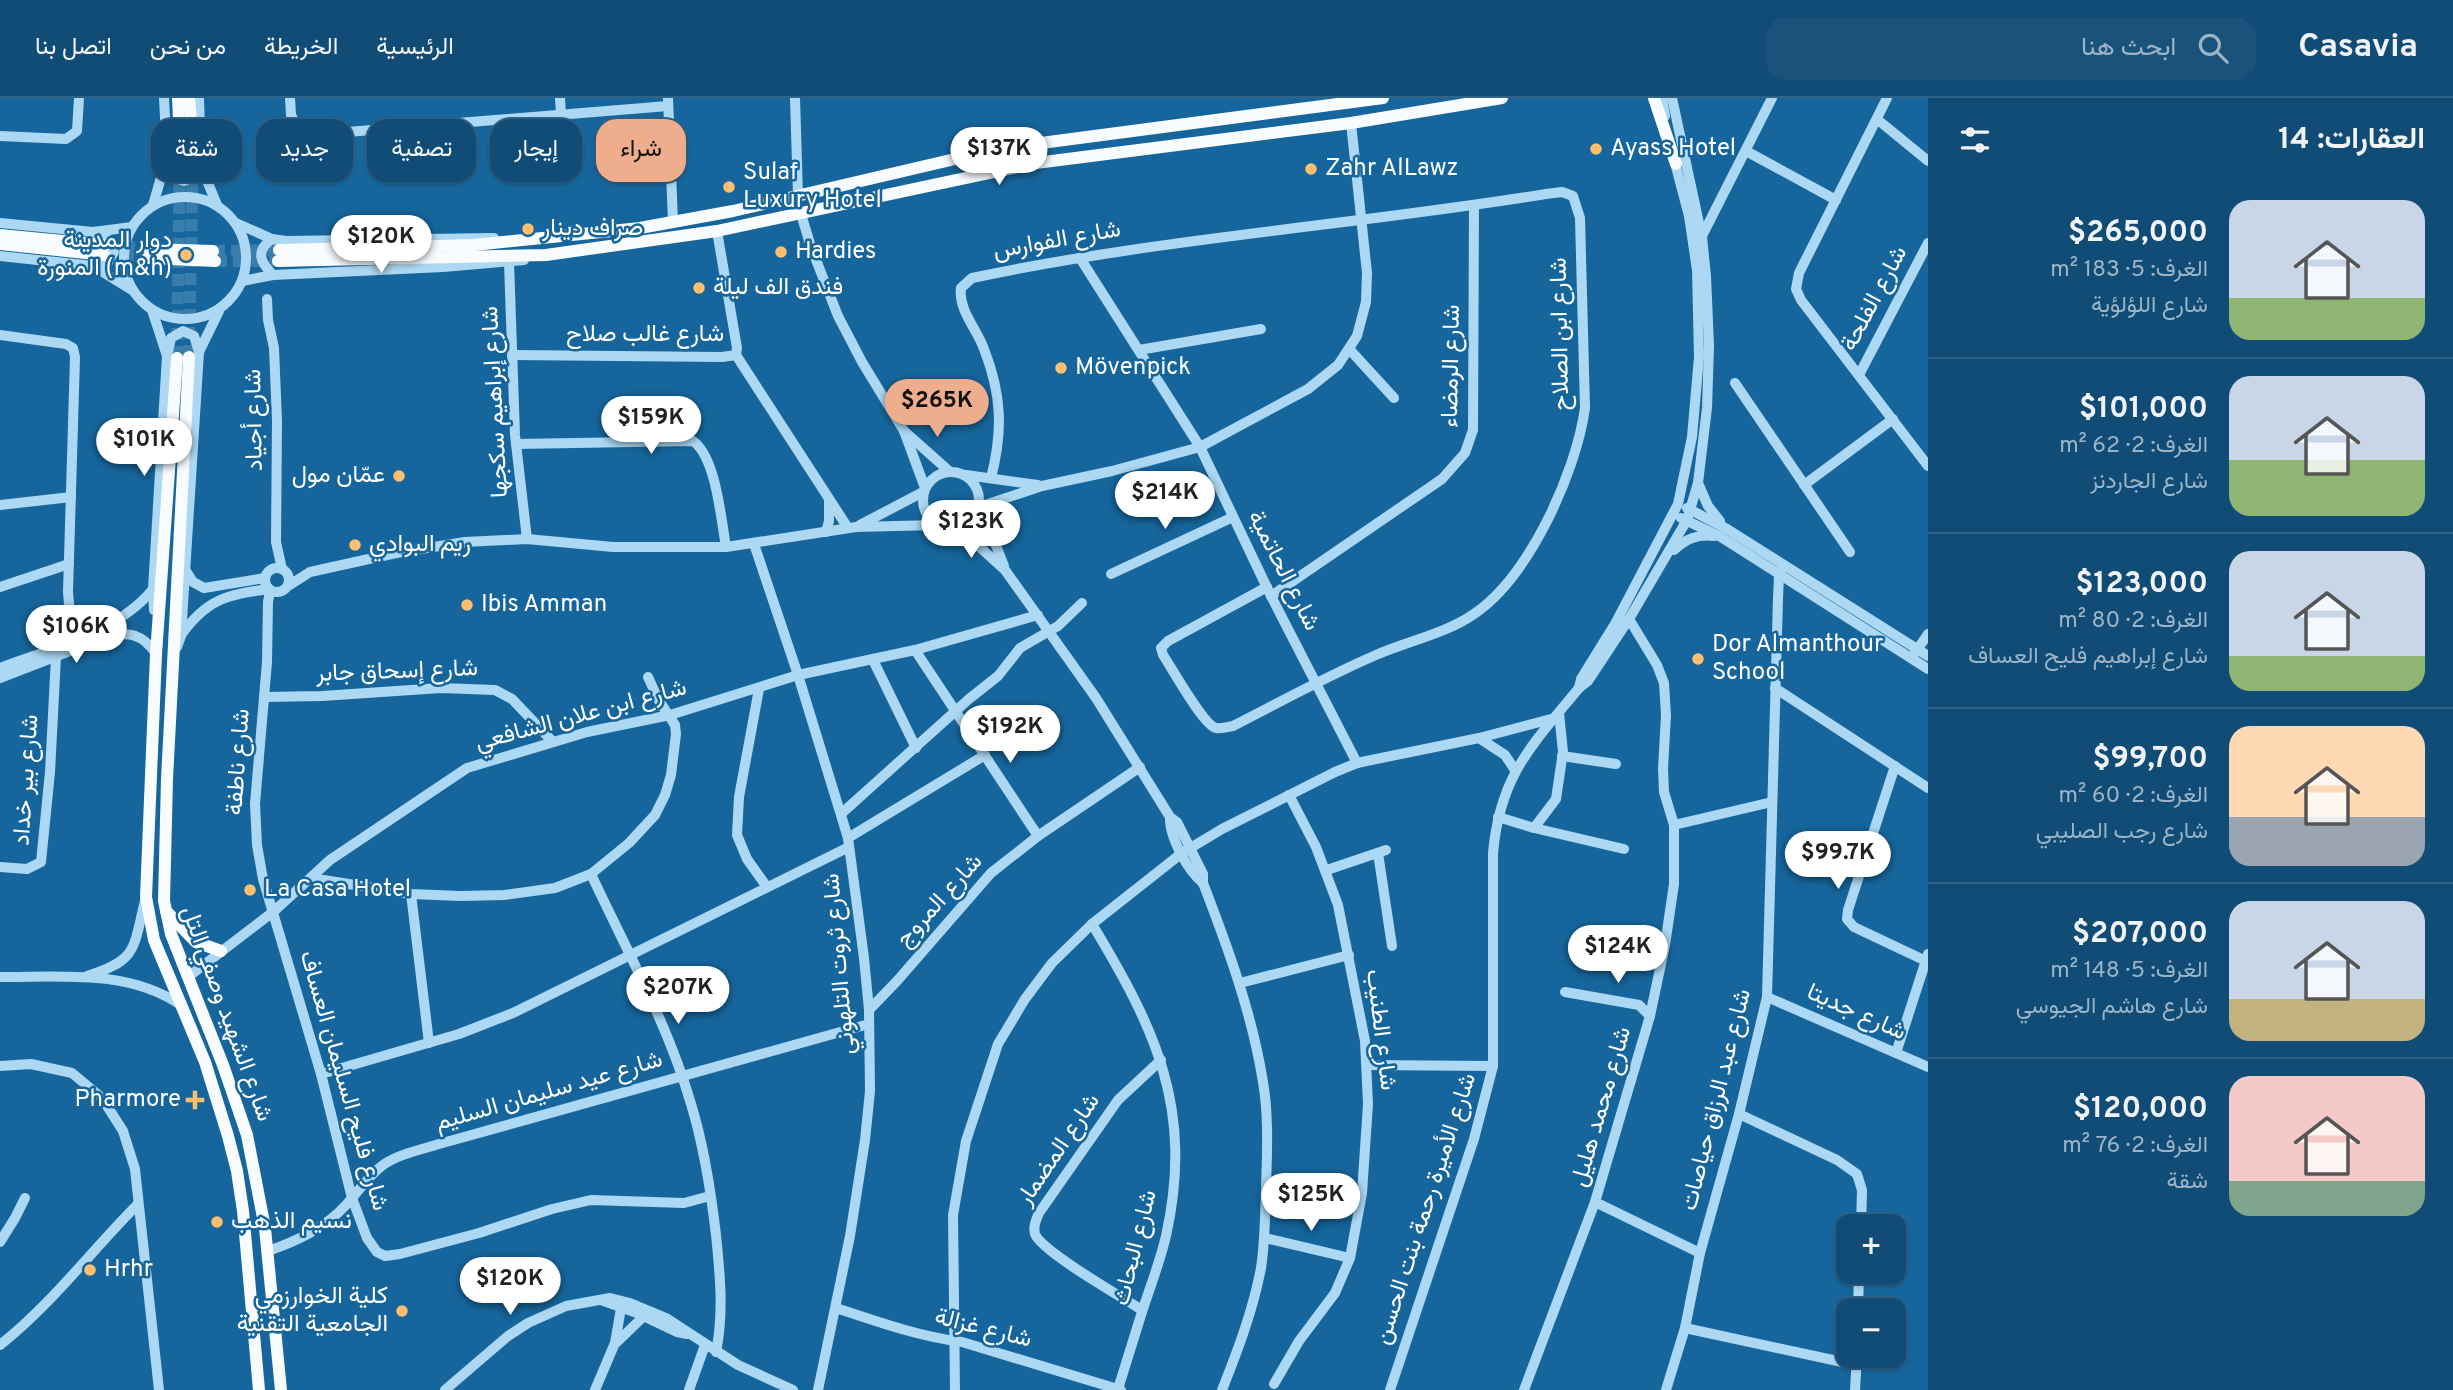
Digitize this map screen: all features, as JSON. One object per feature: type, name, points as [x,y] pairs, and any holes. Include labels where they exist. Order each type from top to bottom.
[{"type":"main road","points":[[178,98],[186,142],[189,98]]},
{"type":"main road","points":[[276,250],[427,248],[619,231],[673,222],[1016,147],[1346,100],[1383,98]]},
{"type":"main road","points":[[276,250],[546,256],[717,231],[1037,163],[1351,123],[1502,98]]},
{"type":"main road","points":[[1654,98],[1676,164]]},
{"type":"main road","points":[[0,235],[105,250],[0,244]]},
{"type":"main road","points":[[149,254],[214,256]]},
{"type":"main road","name":"شارع الشهيد وصفي التل","points":[[183,356],[157,647],[146,897],[154,940],[218,1098],[237,1171],[259,1390]]},
{"type":"main road","name":"شارع الشهيد وصفي التل","points":[[183,356],[174,654],[164,857],[165,909],[171,934],[223,1065],[247,1135],[268,1251],[283,1390]]},
{"type":"main road","points":[[165,909],[196,942],[221,951]]},
{"type":"main road","points":[[250,1390],[257,1370]]},
{"type":"street","points":[[0,136],[66,139],[77,131],[79,98]]},
{"type":"street","points":[[164,98],[165,119]]},
{"type":"street","points":[[199,98],[200,119]]},
{"type":"street","points":[[290,98],[291,115],[299,131],[323,134],[668,102],[673,222]]},
{"type":"street","points":[[559,98],[561,114]]},
{"type":"street","points":[[795,98],[798,195]]},
{"type":"street","name":"شارع الأميرة رحمة بنت الحسن","points":[[1579,688],[1581,679],[1615,624],[1675,509],[1683,489],[1697,408],[1699,347],[1694,243],[1661,98]]},
{"type":"street","name":"شارع الأميرة رحمة بنت الحسن","points":[[1390,1390],[1474,1139],[1493,1066],[1495,1034],[1492,876],[1498,817],[1515,770],[1525,754],[1579,688],[1588,681],[1629,619],[1687,520],[1698,483],[1707,408],[1709,346],[1706,276],[1702,237],[1672,98]]},
{"type":"street","points":[[1702,237],[1772,98]]},
{"type":"street","points":[[1887,98],[1799,273],[1796,289],[1801,300],[1928,466]]},
{"type":"street","points":[[1878,120],[1928,160]]},
{"type":"street","points":[[954,529],[969,523],[979,508],[1042,486],[1112,471],[1200,447],[1308,389],[1332,371],[1350,350],[1363,322],[1366,302],[1367,273],[1351,123]]},
{"type":"street","points":[[1746,151],[1836,200]]},
{"type":"street","points":[[153,205],[160,182]]},
{"type":"street","points":[[208,182],[217,205]]},
{"type":"street","name":"شارع ابن الصلاح","points":[[1163,654],[1208,723],[1218,729],[1233,726],[1403,643],[1458,624],[1482,608],[1505,584],[1544,529],[1564,484],[1585,408],[1580,218],[1573,196],[1562,192],[1362,221]]},
{"type":"street","points":[[134,291],[124,259],[126,242],[132,227],[153,205],[178,197],[205,200],[217,205],[235,222],[276,250]]},
{"type":"street","name":"شارع الرمضاء","points":[[1163,654],[1161,648],[1168,641],[1269,592],[1442,479],[1465,453],[1473,430],[1474,205]]},
{"type":"street","points":[[801,214],[838,316],[904,431],[924,490],[923,505],[928,517],[937,525]]},
{"type":"street","name":"شارع الفوارس","points":[[991,478],[998,449],[1001,415],[987,358],[963,305],[961,288],[972,278],[1080,258],[1362,221]]},
{"type":"street","points":[[157,647],[153,589],[183,356],[220,309],[233,297],[242,281],[246,251],[235,222]]},
{"type":"street","points":[[0,223],[93,233],[132,227]]},
{"type":"street","name":"شارع غالب صلاح","points":[[512,355],[722,358],[736,355],[717,231]]},
{"type":"street","points":[[0,256],[93,266],[107,264],[114,252],[108,239],[93,233]]},
{"type":"street","name":"شارع الفلحة","points":[[1859,374],[1928,243]]},
{"type":"street","points":[[273,275],[260,258],[264,246],[276,250]]},
{"type":"street","points":[[242,281],[273,275],[509,262],[546,256]]},
{"type":"street","name":"شارع الحاتمية","points":[[1080,258],[1200,447],[1269,592],[1357,763]]},
{"type":"street","name":"شارع إبراهيم سكجها","points":[[509,262],[516,444],[527,540]]},
{"type":"street","points":[[93,266],[134,291],[152,309],[183,356],[184,568],[181,636]]},
{"type":"street","name":"شارع أجياد","points":[[267,575],[276,542],[277,399],[268,299]]},
{"type":"street","points":[[152,309],[168,317],[186,319],[204,316],[220,309]]},
{"type":"street","points":[[1139,350],[1261,329]]},
{"type":"street","points":[[0,335],[61,342],[72,348],[75,357],[68,564],[68,610],[72,640]]},
{"type":"street","points":[[1350,350],[1394,398]]},
{"type":"street","points":[[736,355],[828,498],[852,528]]},
{"type":"street","points":[[1735,383],[1850,552]]},
{"type":"street","points":[[1804,485],[1893,419]]},
{"type":"street","points":[[904,431],[949,471]]},
{"type":"street","points":[[516,444],[681,439],[693,441],[702,449],[709,463],[726,547]]},
{"type":"street","points":[[852,528],[924,490],[931,480],[949,471],[1042,486]]},
{"type":"street","points":[[964,474],[974,482],[979,494],[979,508],[1005,570]]},
{"type":"street","points":[[1698,483],[1707,506],[1724,533]]},
{"type":"street","points":[[0,505],[71,497]]},
{"type":"street","points":[[826,532],[830,510],[828,498]]},
{"type":"street","points":[[1675,509],[1691,509],[1724,533],[1914,654],[1928,670]]},
{"type":"street","points":[[1675,509],[1687,520],[1724,533]]},
{"type":"street","points":[[1111,574],[1233,517]]},
{"type":"street","points":[[174,654],[181,636],[194,617],[211,603],[244,593],[277,589],[310,572],[444,544],[527,540],[613,547],[726,547],[852,528],[937,525],[954,529],[974,542],[1005,570],[1050,631],[1170,817],[1177,822],[1240,983],[1264,1084],[1267,1129],[1265,1238],[1252,1304],[1222,1390]]},
{"type":"street","points":[[1665,557],[1690,539],[1724,533]]},
{"type":"street","name":"شارع أجياد","points":[[276,542],[283,569],[289,578],[277,589]]},
{"type":"street","name":"شارع ثروت التلهوني","points":[[754,544],[842,813],[849,843],[869,1010],[870,1091],[865,1140],[836,1308],[818,1390]]},
{"type":"street","points":[[0,587],[68,564]]},
{"type":"street","points":[[184,568],[192,582],[204,588],[267,575],[274,568],[310,572]]},
{"type":"street","name":"شارع عبد الرزاق حياصات","points":[[1666,1390],[1685,1328],[1700,1253],[1739,1114],[1767,997],[1775,688],[1781,570]]},
{"type":"street","points":[[267,575],[277,589]]},
{"type":"street","points":[[0,668],[127,615],[153,589]]},
{"type":"street","name":"شارع ناطفة","points":[[273,912],[263,879],[254,821],[269,613],[277,589]]},
{"type":"street","points":[[842,813],[956,710],[998,676],[1020,648],[1050,631],[1082,603]]},
{"type":"street","name":"شارع ابن علان الشافعي","points":[[188,976],[273,912],[352,844],[448,779],[489,760],[552,741],[670,715],[798,675],[915,650],[1038,615]]},
{"type":"street","name":"شارع محمد هليل","points":[[1524,1390],[1595,1202],[1650,1016],[1674,884],[1674,825],[1664,792],[1662,769],[1666,715],[1664,683],[1657,665],[1629,619]]},
{"type":"street","points":[[0,678],[106,637],[126,633],[157,647]]},
{"type":"street","points":[[1914,654],[1928,634]]},
{"type":"street","points":[[915,650],[1038,836]]},
{"type":"street","points":[[1914,654],[1928,656]]},
{"type":"street","name":"شارع بير خداد","points":[[0,867],[27,869],[41,862],[50,772],[56,657]]},
{"type":"street","points":[[873,660],[916,748]]},
{"type":"street","points":[[311,878],[411,894],[461,896],[504,895],[555,888],[591,874],[643,829],[655,815],[671,775],[676,734],[670,715],[658,699],[648,677]]},
{"type":"street","name":"شارع إسحاق جابر","points":[[264,697],[441,688],[495,690],[512,699],[552,741]]},
{"type":"street","points":[[1775,688],[1928,788]]},
{"type":"street","points":[[759,689],[739,797],[737,835],[747,859],[767,887]]},
{"type":"street","points":[[955,1390],[954,1206],[966,1141],[978,1100],[998,1044],[1026,999],[1052,963],[1092,923],[1186,850],[1289,795],[1357,763],[1479,738],[1557,715],[1562,756],[1556,799],[1534,828]]},
{"type":"street","points":[[1479,738],[1505,755],[1515,770]]},
{"type":"street","points":[[320,1074],[429,1042],[513,1013],[630,957],[849,843],[985,755]]},
{"type":"street","points":[[1562,756],[1616,764]]},
{"type":"street","points":[[1895,766],[1847,919],[1854,927],[1927,958],[1896,1053]]},
{"type":"street","name":"شارع المروج","points":[[869,1010],[939,933],[976,887],[1003,862],[1140,767]]},
{"type":"street","name":"شارع الطنيب","points":[[1274,1384],[1299,1341],[1335,1293],[1350,1258],[1362,1193],[1368,1104],[1367,1065],[1338,905],[1327,870],[1289,795]]},
{"type":"street","points":[[1674,825],[1772,802]]},
{"type":"street","points":[[1498,817],[1624,849]]},
{"type":"street","points":[[1327,870],[1382,851],[1392,946]]},
{"type":"street","points":[[591,874],[664,1032],[692,1107],[710,1196],[718,1258],[721,1304],[720,1334],[716,1352]]},
{"type":"street","points":[[411,894],[429,1042]]},
{"type":"street","points":[[83,977],[121,963],[132,952],[146,897]]},
{"type":"street","name":"شارع فليح السليمان العساف","points":[[273,912],[320,1074],[352,1198],[367,1238],[377,1252],[384,1256],[400,1254],[479,1233],[572,1203],[591,1200],[684,1203],[710,1196]]},
{"type":"street","name":"شارع البحاث","points":[[1092,923],[1125,979],[1161,1060],[1173,1106],[1176,1164],[1166,1237],[1119,1390]]},
{"type":"street","points":[[1240,983],[1349,955]]},
{"type":"street","points":[[0,977],[83,977],[139,984],[153,989],[182,1007]]},
{"type":"street","points":[[1565,992],[1639,1005],[1650,1016]]},
{"type":"street","name":"شارع جديتا","points":[[1767,997],[1928,1068]]},
{"type":"street","name":"شارع عيد سليمان السليم","points":[[268,1251],[319,1228],[352,1198],[372,1174],[393,1159],[869,1024]]},
{"type":"street","name":"شارع المضمار","points":[[1142,1310],[1050,1251],[1035,1233],[1035,1223],[1118,1100],[1161,1060]]},
{"type":"street","points":[[0,1066],[32,1064],[72,1073],[102,1098],[123,1131],[135,1169],[159,1390]]},
{"type":"street","points":[[1367,1065],[1493,1066]]},
{"type":"street","points":[[1739,1114],[1837,1160],[1857,1174],[1862,1190],[1861,1214]]},
{"type":"street","points":[[0,1242],[25,1198]]},
{"type":"street","points":[[1595,1202],[1700,1253]]},
{"type":"street","points":[[0,1345],[36,1315],[138,1205]]},
{"type":"street","points":[[1265,1238],[1350,1258]]},
{"type":"street","points":[[447,1389],[508,1336],[528,1323],[566,1306],[610,1298],[622,1300],[681,1326],[687,1334]]},
{"type":"street","points":[[601,1300],[687,1334],[760,1377],[793,1390]]},
{"type":"street","points":[[595,1390],[615,1343],[621,1308]]},
{"type":"street","name":"شارع غزالة","points":[[836,1308],[911,1333],[954,1341],[1119,1390]]},
{"type":"street","points":[[615,1343],[643,1317]]},
{"type":"street","points":[[1685,1328],[1836,1357]]},
{"type":"street","points":[[689,1390],[705,1345]]},
{"type":"street","points":[[1855,1390],[1857,1368]]},
{"type":"tunnel","points":[[177,358],[179,182]]},
{"type":"tunnel","points":[[189,357],[192,182]]},
{"type":"tunnel","points":[[105,245],[149,249]]},
{"type":"tunnel","points":[[213,251],[279,250]]},
{"type":"tunnel","points":[[104,255],[148,258]]},
{"type":"tunnel","points":[[215,261],[278,261]]},
{"type":"place","name":"Ayass Hotel","points":[[1596,149]]},
{"type":"place","name":"Zahr AlLawz","points":[[1311,169]]},
{"type":"place","name":"Sulaf Luxury Hotel","points":[[729,187]]},
{"type":"place","name":"صراف دينار","points":[[528,229]]},
{"type":"place","name":"Hardies","points":[[781,252]]},
{"type":"place","name":"دوار المدينة المنورة (m&h)","points":[[186,255]]},
{"type":"place","name":"فندق الف ليلة","points":[[699,288]]},
{"type":"place","name":"Mövenpick","points":[[1061,368]]},
{"type":"place","name":"عمّان مول","points":[[399,476]]},
{"type":"place","name":"ريم البوادي","points":[[355,545]]},
{"type":"place","name":"Ibis Amman","points":[[467,605]]},
{"type":"place","name":"Dor Almanthour School","points":[[1698,659]]},
{"type":"place","name":"La Casa Hotel","points":[[250,890]]},
{"type":"place","name":"Pharmore","points":[[195,1100]]},
{"type":"place","name":"نسيم الذهب","points":[[217,1222]]},
{"type":"place","name":"Hrhr","points":[[90,1270]]},
{"type":"place","name":"كلية الخوارزمي الجامعية التقنية","points":[[402,1311]]}]
